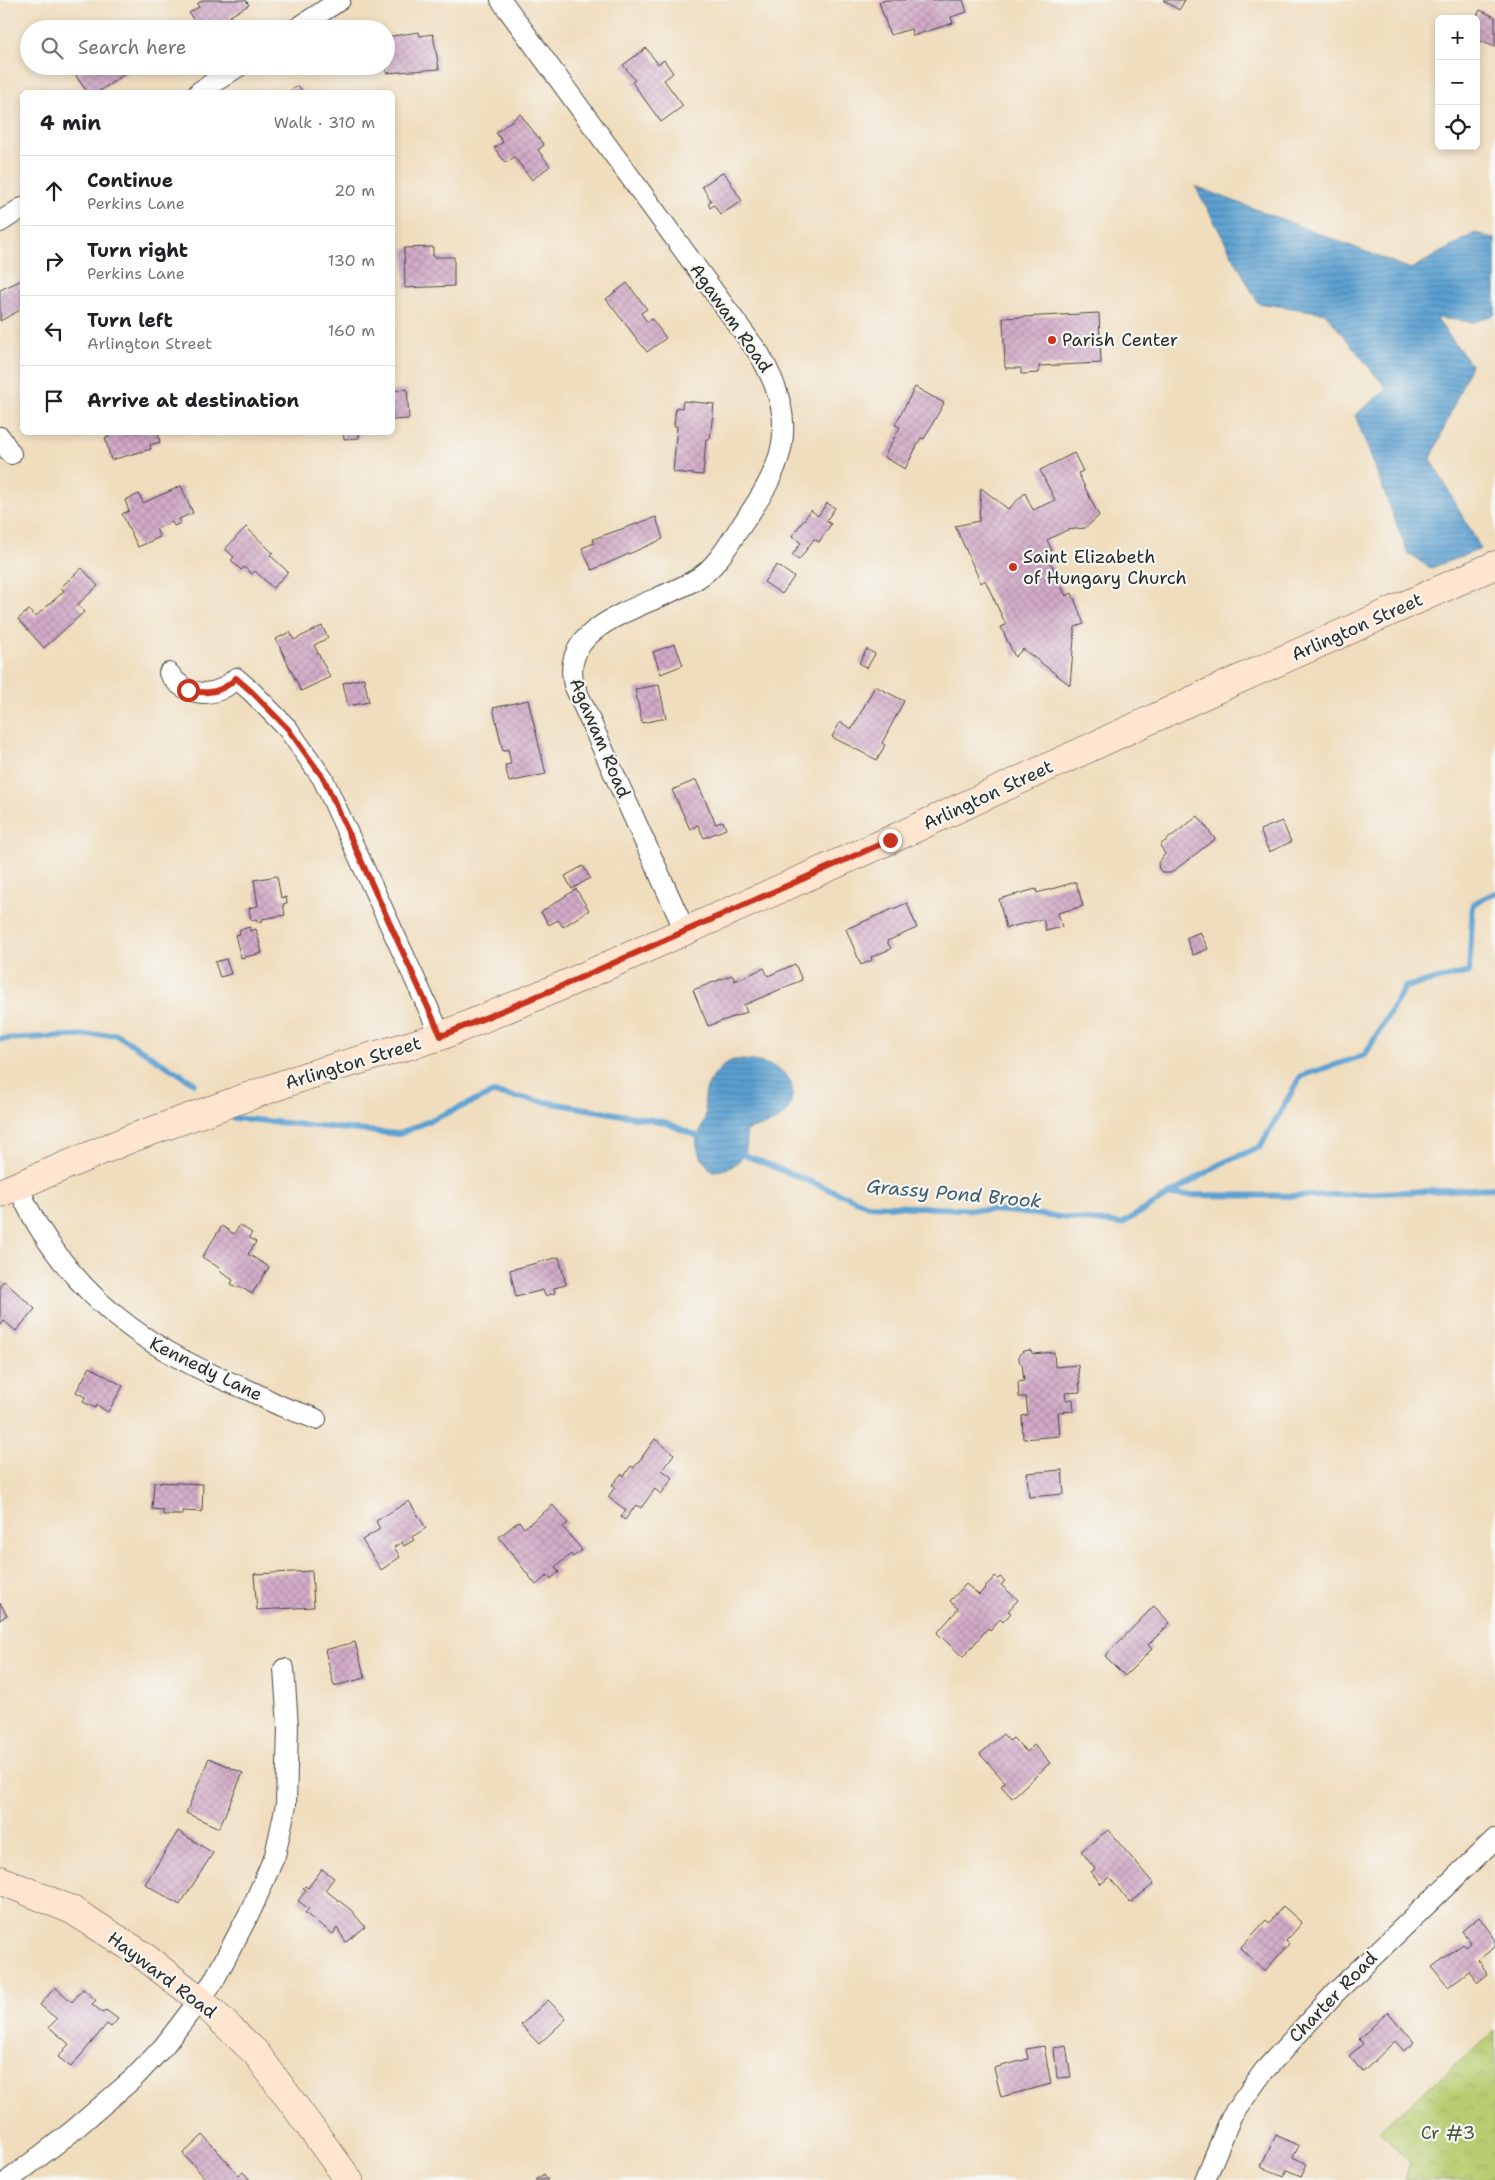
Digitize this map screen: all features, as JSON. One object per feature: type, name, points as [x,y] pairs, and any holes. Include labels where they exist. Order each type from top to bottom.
[{"type":"street","points":[[309,20],[339,0]]},
{"type":"street","name":"Agawam Road","points":[[501,0],[760,355],[777,388],[782,405],[783,439],[775,469],[760,500],[714,564],[692,583],[596,628],[580,645],[571,664],[574,685],[685,931]]},
{"type":"street","points":[[202,90],[225,75]]},
{"type":"street","points":[[0,222],[20,209]]},
{"type":"street","points":[[0,437],[10,454]]},
{"type":"street","name":"Arlington Street","points":[[8,1189],[132,1138],[306,1076],[441,1036],[564,985],[907,833],[1215,690],[1495,565]]},
{"type":"street","points":[[169,673],[180,686],[205,693],[222,689],[236,678],[270,710],[308,756],[338,806],[441,1036]]},
{"type":"street","name":"Kennedy Lane","points":[[8,1189],[68,1268],[86,1288],[126,1325],[148,1342],[197,1369],[281,1406],[316,1419]]},
{"type":"street","points":[[9,2180],[70,2133],[134,2078],[164,2046],[213,1982],[252,1908],[275,1856],[286,1805],[288,1726],[284,1669]]},
{"type":"street","name":"Charter Road","points":[[1205,2180],[1231,2117],[1262,2072],[1336,1992],[1495,1839]]},
{"type":"street","name":"Hayward Road","points":[[0,1880],[72,1910],[141,1954],[200,2000],[256,2053],[349,2180]]},
{"type":"green space","name":"Cr #3","points":[[1495,2031],[1495,2180],[1405,2180],[1410,2163],[1379,2131]]},
{"type":"water","points":[[1195,186],[1411,269],[1475,233],[1495,239],[1495,314],[1475,322],[1436,318],[1471,365],[1431,459],[1481,549],[1431,568],[1408,554],[1355,415],[1387,389],[1325,313],[1258,303]]},
{"type":"water","points":[[733,1060],[762,1063],[781,1071],[788,1077],[792,1086],[792,1096],[788,1110],[781,1118],[772,1123],[746,1131],[746,1150],[736,1164],[719,1171],[712,1171],[701,1157],[697,1144],[705,1115],[705,1095],[715,1074],[724,1065]]},
{"type":"building","points":[[204,0],[246,0],[249,5],[230,16],[232,20],[194,20],[189,13],[199,7],[197,4]]},
{"type":"building","points":[[886,0],[963,0],[967,12],[951,17],[953,23],[913,36],[911,29],[890,35],[879,2]]},
{"type":"building","points":[[1163,0],[1185,0],[1179,10]]},
{"type":"building","points":[[1480,10],[1495,17],[1495,47],[1480,41],[1480,15],[1478,15]]},
{"type":"building","points":[[419,32],[420,36],[433,34],[439,69],[395,72],[395,36]]},
{"type":"building","points":[[646,48],[658,64],[664,60],[673,73],[664,80],[683,106],[661,122],[632,82],[635,80],[623,65]]},
{"type":"building","points":[[124,75],[101,90],[86,90],[76,76]]},
{"type":"building","points":[[298,86],[301,90],[291,90]]},
{"type":"building","points":[[520,114],[544,145],[538,150],[550,166],[532,180],[514,157],[506,163],[494,148],[503,142],[496,133]]},
{"type":"building","points":[[724,172],[742,201],[720,215],[714,205],[710,208],[708,203],[711,201],[702,186]]},
{"type":"building","points":[[433,247],[433,257],[454,257],[454,286],[405,288],[404,248]]},
{"type":"building","points":[[20,281],[20,310],[0,321],[0,290]]},
{"type":"building","points":[[627,283],[647,309],[641,313],[647,322],[652,319],[666,338],[647,352],[606,299]]},
{"type":"building","name":"Parish Center","points":[[1099,313],[1101,363],[1039,366],[1039,373],[1021,374],[1021,368],[1005,368],[1003,318]]},
{"type":"building","points":[[915,387],[944,403],[924,439],[921,438],[905,469],[884,457],[900,427],[895,425]]},
{"type":"building","points":[[407,389],[409,419],[395,420],[395,391]]},
{"type":"building","points":[[683,401],[714,404],[710,439],[706,439],[703,475],[673,472],[677,426],[674,426],[676,407],[682,408]]},
{"type":"building","points":[[109,435],[159,435],[160,442],[150,445],[151,449],[111,460],[105,438],[109,437]]},
{"type":"building","points":[[343,435],[359,435],[359,438],[344,439]]},
{"type":"building","name":"Saint Elizabeth of Hungary Church","points":[[1074,453],[1083,471],[1078,473],[1099,516],[1085,528],[1067,530],[1047,540],[1052,550],[1046,553],[1066,596],[1072,593],[1084,624],[1075,627],[1070,685],[1023,649],[1015,657],[1001,627],[1006,625],[985,580],[981,583],[955,526],[979,521],[981,488],[1008,509],[1025,493],[1033,510],[1055,500],[1040,470]]},
{"type":"building","points":[[181,486],[193,513],[179,519],[181,523],[174,526],[172,522],[156,529],[160,537],[138,547],[122,514],[129,511],[125,500],[139,494],[143,503]]},
{"type":"building","points":[[827,503],[835,508],[826,521],[831,524],[819,542],[814,539],[799,560],[792,555],[801,543],[792,536],[811,510],[818,516]]},
{"type":"building","points":[[656,517],[663,539],[592,570],[582,548],[594,543],[593,539]]},
{"type":"building","points":[[246,527],[273,553],[270,555],[288,572],[273,588],[255,571],[252,574],[244,567],[241,570],[231,560],[234,557],[225,549]]},
{"type":"building","points":[[777,565],[794,577],[782,594],[764,582]]},
{"type":"building","points":[[82,568],[98,586],[77,605],[84,612],[44,648],[18,619],[29,610],[35,617],[64,591],[61,587]]},
{"type":"building","points":[[322,626],[328,638],[314,645],[330,677],[301,691],[276,639],[290,632],[294,640]]},
{"type":"building","points":[[675,644],[683,665],[661,674],[653,652]]},
{"type":"building","points":[[867,649],[875,654],[867,668],[859,663]]},
{"type":"building","points":[[364,678],[369,702],[348,706],[343,683]]},
{"type":"building","points":[[659,685],[666,718],[642,723],[635,689]]},
{"type":"building","points":[[875,686],[904,701],[882,743],[885,745],[877,760],[832,737],[840,722],[852,729]]},
{"type":"building","points":[[528,700],[546,774],[509,782],[505,765],[511,764],[508,749],[503,751],[493,708]]},
{"type":"building","points":[[696,780],[716,824],[723,821],[726,829],[704,838],[698,825],[690,829],[672,790]]},
{"type":"building","points":[[1198,816],[1215,839],[1171,873],[1163,873],[1159,869],[1158,863],[1165,854],[1160,845]]},
{"type":"building","points":[[1282,821],[1291,842],[1269,852],[1260,830]]},
{"type":"building","points":[[583,866],[590,878],[572,889],[565,876]]},
{"type":"building","points":[[277,876],[281,898],[286,897],[287,903],[283,904],[285,915],[262,919],[263,921],[257,922],[256,919],[251,920],[249,908],[258,906],[254,880]]},
{"type":"building","points":[[1076,882],[1083,906],[1058,913],[1062,927],[1046,931],[1043,919],[1006,928],[999,899],[1036,889],[1037,893]]},
{"type":"building","points":[[576,889],[589,910],[563,927],[558,920],[549,925],[541,912]]},
{"type":"building","points":[[907,903],[917,928],[887,941],[891,949],[871,957],[872,960],[861,965],[846,929]]},
{"type":"building","points":[[250,927],[250,931],[256,929],[262,953],[241,958],[235,935],[240,934],[239,930]]},
{"type":"building","points":[[1200,932],[1208,949],[1193,955],[1186,938]]},
{"type":"building","points":[[226,959],[231,974],[220,977],[215,962]]},
{"type":"building","points":[[795,964],[802,980],[744,1005],[747,1012],[708,1026],[693,990],[732,975],[735,981],[764,968],[768,976]]},
{"type":"building","points":[[240,1225],[252,1233],[249,1237],[256,1242],[248,1254],[269,1267],[252,1294],[239,1286],[238,1288],[231,1284],[233,1280],[219,1271],[221,1269],[202,1257],[222,1226],[234,1234]]},
{"type":"building","points":[[559,1257],[566,1285],[554,1288],[555,1293],[545,1296],[543,1290],[516,1297],[510,1270]]},
{"type":"building","points":[[4,1281],[35,1309],[16,1331],[4,1321],[0,1326],[0,1285]]},
{"type":"building","points":[[1030,1350],[1033,1354],[1054,1352],[1055,1367],[1078,1365],[1080,1392],[1065,1393],[1066,1400],[1073,1399],[1074,1411],[1058,1412],[1060,1436],[1023,1439],[1022,1416],[1028,1415],[1026,1397],[1019,1397],[1018,1382],[1024,1381],[1019,1355],[1023,1351]]},
{"type":"building","points":[[90,1367],[123,1386],[108,1412],[97,1405],[95,1408],[83,1402],[85,1397],[76,1392]]},
{"type":"building","points":[[655,1439],[674,1454],[662,1470],[673,1478],[661,1494],[655,1489],[641,1508],[636,1505],[625,1520],[621,1517],[626,1510],[608,1497],[615,1487],[612,1485],[621,1474],[624,1476],[631,1466],[634,1468]]},
{"type":"building","points":[[1062,1470],[1064,1494],[1029,1497],[1027,1473]]},
{"type":"building","points":[[154,1482],[203,1484],[202,1512],[183,1511],[183,1515],[163,1515],[163,1510],[152,1509]]},
{"type":"building","points":[[409,1501],[426,1528],[412,1537],[414,1540],[404,1546],[402,1542],[394,1547],[400,1557],[381,1570],[362,1540],[380,1529],[376,1521]]},
{"type":"building","points":[[553,1505],[568,1523],[563,1527],[582,1550],[573,1557],[571,1554],[555,1567],[559,1572],[551,1579],[548,1575],[536,1585],[499,1537],[519,1521],[524,1528]]},
{"type":"building","points":[[312,1571],[314,1607],[257,1610],[254,1574]]},
{"type":"building","points":[[995,1576],[1005,1581],[1001,1585],[1018,1600],[1008,1611],[1011,1613],[1003,1622],[1000,1619],[990,1630],[988,1628],[963,1657],[937,1633],[958,1609],[950,1601],[966,1584],[979,1595]]},
{"type":"building","points":[[0,1603],[7,1615],[0,1620]]},
{"type":"building","points":[[1154,1606],[1170,1623],[1148,1645],[1152,1649],[1125,1676],[1105,1656]]},
{"type":"building","points":[[355,1642],[365,1678],[334,1686],[325,1650]]},
{"type":"building","points":[[1003,1734],[1009,1741],[1013,1738],[1027,1752],[1034,1745],[1050,1763],[1012,1798],[1001,1786],[1005,1782],[980,1754]]},
{"type":"building","points":[[209,1758],[243,1773],[219,1828],[186,1813]]},
{"type":"building","points":[[1108,1830],[1154,1884],[1130,1903],[1109,1877],[1101,1884],[1091,1872],[1095,1869],[1081,1851]]},
{"type":"building","points":[[178,1831],[213,1853],[180,1905],[145,1884]]},
{"type":"building","points":[[322,1869],[334,1878],[325,1890],[351,1910],[365,1927],[346,1942],[337,1928],[333,1934],[305,1913],[309,1909],[298,1901],[306,1890],[303,1888],[305,1886],[308,1888]]},
{"type":"building","points":[[1283,1906],[1302,1923],[1286,1941],[1289,1944],[1265,1971],[1240,1948],[1266,1920],[1269,1923]]},
{"type":"building","points":[[1479,1917],[1495,1939],[1495,1947],[1478,1960],[1488,1974],[1478,1982],[1469,1971],[1448,1987],[1432,1967],[1463,1944],[1466,1947],[1471,1943],[1462,1931]]},
{"type":"building","points":[[55,1987],[72,2002],[83,1989],[96,2000],[92,2004],[103,2013],[106,2010],[118,2019],[111,2027],[107,2024],[71,2067],[58,2057],[69,2044],[49,2027],[57,2019],[40,2005]]},
{"type":"building","points":[[548,2000],[566,2019],[539,2044],[521,2025]]},
{"type":"building","points":[[1388,2012],[1414,2042],[1404,2051],[1395,2041],[1363,2072],[1349,2056],[1363,2044],[1359,2039]]},
{"type":"building","points":[[1066,2045],[1071,2077],[1057,2078],[1054,2048]]},
{"type":"building","points":[[1044,2046],[1051,2084],[1001,2097],[994,2068],[1028,2059],[1026,2049]]},
{"type":"building","points":[[203,2135],[239,2175],[243,2172],[250,2180],[207,2180],[183,2154]]},
{"type":"building","points":[[1276,2135],[1299,2146],[1293,2157],[1307,2164],[1301,2176],[1287,2170],[1283,2177],[1261,2166]]},
{"type":"building","points":[[544,2174],[548,2180],[535,2180]]},
{"type":"waterway","name":"Grassy Pond Brook","points":[[737,1152],[868,1205],[1007,1211],[1121,1224],[1220,1164],[1260,1147],[1301,1076],[1365,1055],[1405,987],[1469,972],[1473,904],[1495,893]]},
{"type":"waterway","name":"Grassy Pond Brook","points":[[0,1039],[116,1034],[194,1083]]},
{"type":"waterway","name":"Grassy Pond Brook","points":[[234,1118],[399,1134],[493,1093],[664,1122],[707,1140]]},
{"type":"waterway","points":[[1171,1195],[1313,1196],[1495,1188]]},
{"type":"place","name":"Parish Center","points":[[1052,340]]},
{"type":"place","name":"Saint Elizabeth of Hungary Church","points":[[1013,567]]},
{"type":"route","points":[[188,690],[205,693],[214,692],[230,685],[236,678],[288,729],[308,756],[324,779],[338,806],[441,1036],[564,985],[890,840]]}]
